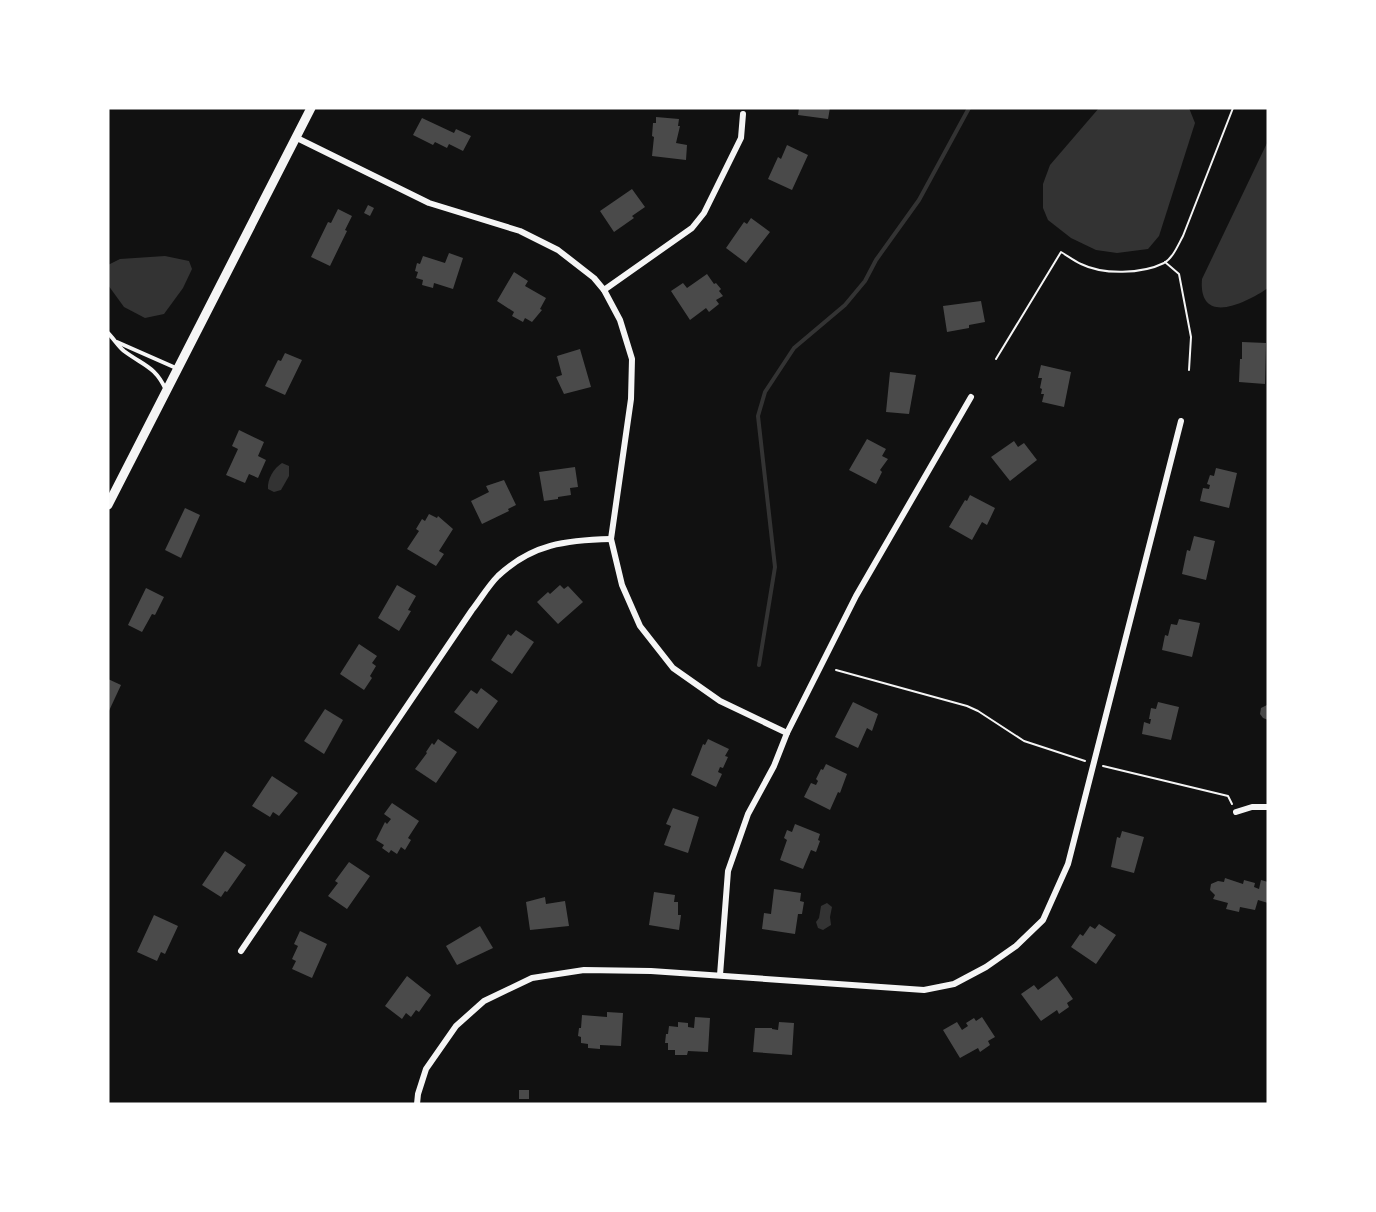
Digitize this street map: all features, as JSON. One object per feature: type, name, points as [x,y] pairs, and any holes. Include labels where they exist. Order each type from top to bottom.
[{"type":"street","points":[[108,506],[311,108]]},
{"type":"street","points":[[604,290],[692,228],[704,213],[741,138],[743,114]]},
{"type":"street","points":[[297,138],[429,203],[520,231],[558,250],[594,278],[604,290],[620,320],[632,359],[631,399],[611,539],[622,585],[640,626],[673,668],[720,701],[787,733]]},
{"type":"street","points":[[720,975],[728,871],[748,814],[774,766],[787,733],[856,597],[971,397]]},
{"type":"street","points":[[417,1104],[426,1070],[456,1026],[484,1001],[532,978],[584,970],[651,971],[924,990],[954,984],[986,967],[1016,946],[1043,920],[1068,864],[1181,421]]},
{"type":"street","points":[[241,951],[472,610],[497,577],[530,552],[555,544],[611,539]]},
{"type":"street","points":[[1236,812],[1252,807],[1268,807]]},
{"type":"lane","points":[[108,333],[122,350],[148,366],[160,377],[167,391]]},
{"type":"lane","points":[[117,342],[178,369]]},
{"type":"path","points":[[996,359],[1061,252],[1083,265],[1106,271],[1135,272],[1165,262],[1175,251],[1183,236],[1233,108]]},
{"type":"path","points":[[1165,262],[1179,274],[1191,337],[1189,370]]},
{"type":"path","points":[[836,670],[967,706],[1024,741],[1085,761]]},
{"type":"path","points":[[1103,766],[1228,796],[1236,812]]},
{"type":"shaded area","points":[[1099,108],[1189,108],[1195,123],[1159,236],[1148,249],[1117,253],[1096,250],[1071,238],[1048,220],[1043,208],[1043,184],[1050,165]]},
{"type":"shaded area","points":[[1268,141],[1268,288],[1248,300],[1225,307],[1215,307],[1208,303],[1203,294],[1202,279]]},
{"type":"shaded area","points":[[165,256],[189,261],[192,269],[183,288],[164,314],[145,318],[124,307],[108,285],[108,265],[120,259]]},
{"type":"shaded area","points":[[282,463],[289,466],[289,476],[281,490],[274,492],[268,489],[269,481],[274,471]]},
{"type":"shaded area","points":[[827,903],[832,907],[831,925],[823,930],[818,928],[816,922],[821,906]]},
{"type":"building","points":[[799,108],[830,108],[828,119],[798,115]]},
{"type":"building","points":[[656,117],[679,119],[678,126],[680,126],[676,143],[687,145],[686,160],[652,156],[653,123],[656,123]]},
{"type":"building","points":[[422,118],[454,133],[456,129],[471,136],[463,151],[449,144],[447,148],[435,142],[433,145],[413,135]]},
{"type":"building","points":[[787,145],[808,155],[792,190],[768,179],[778,157],[781,159]]},
{"type":"building","points":[[632,189],[645,207],[614,232],[600,211]]},
{"type":"building","points":[[368,205],[374,208],[370,216],[364,213]]},
{"type":"building","points":[[338,209],[352,216],[330,266],[311,257],[328,222],[331,223]]},
{"type":"building","points":[[751,218],[770,232],[746,263],[726,248],[744,222],[747,224]]},
{"type":"building","points":[[449,253],[463,258],[453,289],[434,283],[433,288],[422,285],[423,280],[416,278],[417,263],[420,264],[423,256],[445,263]]},
{"type":"building","points":[[514,272],[528,281],[525,286],[546,298],[540,309],[542,310],[532,322],[525,318],[523,322],[512,316],[514,312],[497,301]]},
{"type":"building","points":[[707,274],[721,289],[719,291],[723,296],[716,300],[719,304],[709,312],[706,308],[690,320],[671,291],[683,283],[687,288]]},
{"type":"building","points":[[981,301],[985,322],[947,332],[943,306]]},
{"type":"building","points":[[1242,342],[1266,343],[1265,384],[1239,382]]},
{"type":"building","points":[[580,349],[591,387],[564,394],[556,377],[562,375],[557,356]]},
{"type":"building","points":[[285,353],[302,360],[285,395],[265,386],[278,360],[281,361]]},
{"type":"building","points":[[1041,365],[1071,372],[1064,407],[1042,402],[1044,394],[1041,394],[1042,389],[1040,388],[1042,378],[1038,378]]},
{"type":"building","points":[[890,372],[916,375],[909,414],[886,412]]},
{"type":"building","points":[[239,430],[264,442],[258,456],[266,460],[258,478],[249,474],[245,483],[226,475],[238,449],[232,446]]},
{"type":"building","points":[[867,439],[886,449],[882,456],[888,459],[880,470],[882,472],[876,484],[849,470]]},
{"type":"building","points":[[1014,441],[1018,447],[1024,443],[1037,460],[1010,481],[991,457]]},
{"type":"building","points":[[575,467],[578,487],[570,488],[571,495],[544,501],[539,472]]},
{"type":"building","points":[[1216,468],[1237,473],[1229,508],[1200,501],[1203,488],[1209,489],[1210,485],[1207,484],[1210,475],[1214,476]]},
{"type":"building","points":[[504,480],[516,505],[508,509],[509,511],[482,524],[471,501],[489,492],[486,486]]},
{"type":"building","points":[[970,495],[995,508],[987,525],[982,522],[972,540],[949,527]]},
{"type":"building","points":[[185,508],[200,515],[181,558],[165,550]]},
{"type":"building","points":[[429,514],[437,518],[438,516],[453,529],[439,551],[444,554],[436,566],[407,549],[419,531],[416,529],[422,519],[425,521]]},
{"type":"building","points":[[1194,536],[1215,541],[1206,580],[1182,574],[1187,550],[1190,551]]},
{"type":"building","points":[[397,585],[416,596],[408,610],[411,611],[399,631],[378,618]]},
{"type":"building","points":[[560,585],[564,589],[568,586],[583,602],[558,624],[537,602]]},
{"type":"building","points":[[146,588],[164,597],[155,615],[152,614],[142,632],[128,625]]},
{"type":"building","points":[[1179,619],[1200,623],[1192,657],[1162,650],[1165,635],[1168,636],[1171,624],[1177,625]]},
{"type":"building","points":[[516,630],[534,642],[512,674],[491,660],[508,634],[511,636]]},
{"type":"building","points":[[359,644],[377,656],[372,663],[376,666],[370,676],[372,678],[364,690],[340,674]]},
{"type":"building","points":[[108,679],[121,685],[108,713]]},
{"type":"building","points":[[481,688],[498,701],[478,729],[454,712],[471,690],[477,694]]},
{"type":"building","points":[[853,702],[878,714],[872,731],[867,728],[858,748],[835,737]]},
{"type":"building","points":[[1158,702],[1179,707],[1171,740],[1142,734],[1144,722],[1150,724],[1151,708],[1156,709]]},
{"type":"building","points":[[1268,705],[1268,720],[1260,714],[1261,708]]},
{"type":"building","points":[[325,709],[343,720],[324,754],[304,741]]},
{"type":"building","points":[[438,739],[457,752],[436,783],[415,769],[432,743],[434,745]]},
{"type":"building","points":[[708,739],[729,749],[723,768],[720,767],[718,772],[722,774],[716,787],[691,775],[703,744],[705,745]]},
{"type":"building","points":[[826,764],[847,774],[830,810],[804,797],[811,783],[816,785],[818,781],[816,779]]},
{"type":"building","points":[[272,776],[298,793],[279,816],[273,812],[270,817],[252,806]]},
{"type":"building","points":[[392,803],[419,821],[408,838],[411,840],[405,850],[401,847],[397,854],[391,850],[389,853],[382,848],[384,845],[376,840],[385,822],[387,824],[391,819],[384,814]]},
{"type":"building","points":[[673,808],[699,817],[688,853],[664,845],[671,826],[666,824]]},
{"type":"building","points":[[795,824],[820,834],[816,852],[811,850],[803,869],[780,860],[787,840],[784,838],[787,830],[792,832]]},
{"type":"building","points":[[1122,831],[1144,837],[1134,873],[1111,867],[1117,837],[1120,838]]},
{"type":"building","points":[[225,851],[246,865],[221,897],[202,885]]},
{"type":"building","points":[[349,862],[370,876],[347,909],[328,896],[338,883],[335,881]]},
{"type":"building","points":[[1225,878],[1243,884],[1244,880],[1255,883],[1254,887],[1259,889],[1261,880],[1268,882],[1268,903],[1258,900],[1255,910],[1240,907],[1239,912],[1226,909],[1228,903],[1213,899],[1215,895],[1210,890],[1211,884],[1218,881],[1224,882]]},
{"type":"building","points":[[774,889],[801,893],[800,901],[804,902],[802,914],[798,914],[795,934],[762,929],[764,913],[771,914]]},
{"type":"building","points":[[654,892],[675,895],[674,902],[678,902],[678,915],[681,915],[679,930],[649,925]]},
{"type":"building","points":[[545,897],[546,904],[565,901],[569,926],[530,930],[526,902]]},
{"type":"building","points":[[154,915],[178,926],[165,954],[161,952],[157,961],[137,952]]},
{"type":"building","points":[[1099,924],[1116,935],[1096,964],[1071,947],[1080,934],[1083,936],[1090,926],[1095,929]]},
{"type":"building","points":[[480,926],[493,948],[457,965],[446,946]]},
{"type":"building","points":[[300,931],[327,944],[312,978],[292,969],[296,961],[292,959],[298,946],[294,944]]},
{"type":"building","points":[[407,976],[431,995],[419,1012],[416,1010],[411,1017],[406,1013],[402,1019],[385,1006]]},
{"type":"building","points":[[1057,976],[1073,999],[1067,1003],[1069,1007],[1059,1014],[1057,1010],[1041,1021],[1021,994],[1034,985],[1038,990]]},
{"type":"building","points":[[607,1012],[623,1013],[621,1046],[600,1045],[600,1049],[588,1048],[588,1044],[581,1043],[581,1037],[578,1036],[582,1015],[607,1017]]},
{"type":"building","points":[[695,1017],[710,1018],[708,1052],[688,1051],[687,1055],[675,1055],[675,1050],[668,1050],[668,1043],[665,1043],[669,1026],[678,1027],[678,1022],[688,1023],[688,1027],[694,1028]]},
{"type":"building","points":[[982,1017],[995,1037],[988,1041],[990,1045],[980,1052],[978,1048],[960,1058],[943,1030],[957,1022],[962,1030],[968,1026],[966,1023],[974,1018],[976,1021]]},
{"type":"building","points":[[779,1022],[794,1023],[792,1055],[753,1052],[755,1028],[778,1030]]},
{"type":"building","points":[[519,1090],[529,1090],[529,1099],[519,1099]]},
{"type":"waterway","points":[[759,665],[775,567],[758,416],[765,392],[794,348],[845,305],[865,281],[876,260],[919,200],[969,108]]}]
